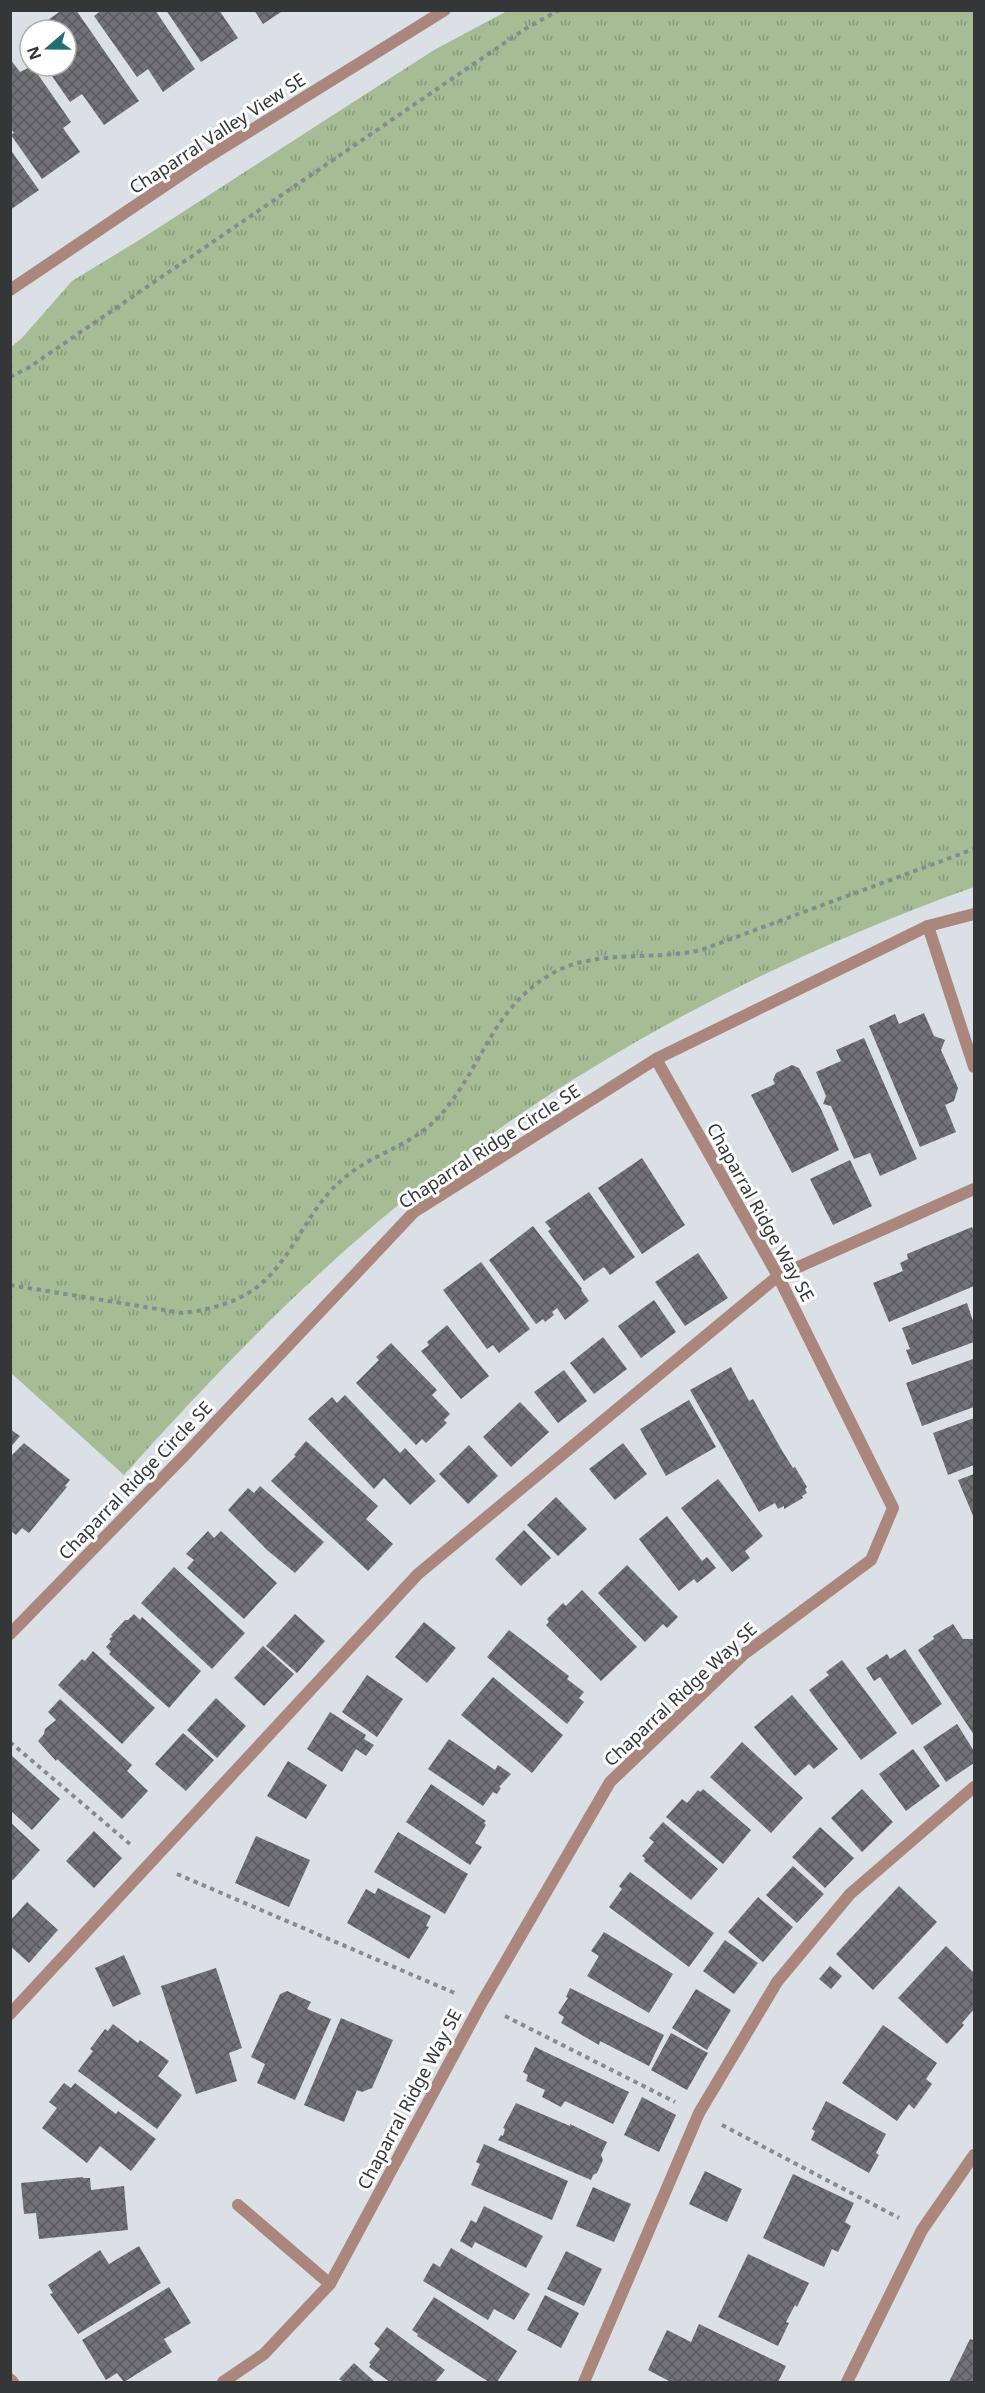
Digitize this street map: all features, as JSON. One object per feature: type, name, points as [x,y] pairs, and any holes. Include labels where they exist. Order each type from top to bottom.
[{"type":"street","name":"Chaparral Valley View SE","points":[[10,290],[200,162],[445,10]]},
{"type":"street","name":"Chaparral Ridge Circle SE","points":[[10,1634],[190,1450],[414,1212],[656,1059],[928,926],[975,914]]},
{"type":"street","points":[[928,926],[975,1067]]},
{"type":"street","name":"Chaparral Ridge Way SE","points":[[223,2382],[264,2354],[330,2284],[482,2004],[610,1782],[744,1654],[871,1560],[893,1508],[778,1276],[656,1059]]},
{"type":"street","points":[[10,2014],[418,1574],[778,1276],[975,1189]]},
{"type":"street","points":[[584,2382],[699,2114],[777,1982],[850,1894],[975,1787]]},
{"type":"street","points":[[848,2382],[922,2230],[975,2155]]},
{"type":"street","points":[[238,2205],[330,2284]]},
{"type":"path","points":[[10,377],[38,361],[525,29],[559,10]]},
{"type":"path","points":[[10,1286],[182,1313],[200,1311],[243,1296],[262,1283],[277,1267],[320,1203],[343,1178],[410,1141],[443,1112],[461,1088],[502,1017],[520,997],[554,972],[608,959],[684,954],[701,950],[975,849]]},
{"type":"green space","points":[[507,11],[974,11],[974,887],[821,948],[672,1022],[600,1063],[462,1155],[360,1237],[255,1335],[124,1475],[11,1373],[11,347],[22,338],[72,281],[434,50]]},
{"type":"building","points":[[62,10],[76,10],[139,101],[104,125],[82,94],[70,102],[53,78],[78,78],[78,18],[51,18]]},
{"type":"building","points":[[102,10],[155,10],[195,69],[163,92],[148,69],[137,77],[94,16]]},
{"type":"building","points":[[166,10],[219,10],[238,38],[201,62]]},
{"type":"building","points":[[254,10],[284,10],[263,24]]},
{"type":"building","points":[[10,59],[18,69],[18,78],[40,78],[71,122],[63,128],[80,152],[42,179],[11,135],[14,133],[10,127]]},
{"type":"building","points":[[10,149],[39,190],[10,210]]},
{"type":"building","points":[[924,1013],[934,1036],[945,1040],[941,1050],[958,1088],[954,1101],[945,1105],[956,1132],[920,1147],[869,1026],[895,1014],[899,1024]]},
{"type":"building","points":[[864,1038],[917,1159],[880,1176],[870,1153],[854,1159],[831,1106],[823,1104],[826,1096],[816,1072],[841,1061],[836,1050]]},
{"type":"building","points":[[792,1065],[799,1068],[822,1111],[839,1150],[792,1173],[751,1095],[775,1084],[773,1080],[776,1073]]},
{"type":"building","points":[[642,1158],[685,1225],[642,1254],[598,1188]]},
{"type":"building","points":[[850,1160],[872,1206],[833,1225],[810,1179]]},
{"type":"building","points":[[589,1192],[635,1257],[610,1275],[604,1267],[584,1281],[548,1231],[551,1229],[545,1222]]},
{"type":"building","points":[[533,1226],[589,1301],[565,1320],[557,1308],[552,1312],[554,1315],[545,1322],[543,1319],[536,1324],[489,1260]]},
{"type":"building","points":[[972,1227],[974,1232],[974,1286],[889,1322],[873,1283],[903,1271],[900,1263],[908,1259],[907,1254]]},
{"type":"building","points":[[698,1253],[728,1298],[685,1326],[655,1282]]},
{"type":"building","points":[[481,1262],[530,1329],[499,1353],[493,1345],[487,1349],[443,1290]]},
{"type":"building","points":[[654,1300],[676,1332],[641,1358],[618,1326]]},
{"type":"building","points":[[967,1303],[974,1324],[974,1342],[912,1365],[906,1350],[910,1349],[902,1328]]},
{"type":"building","points":[[447,1325],[489,1376],[461,1399],[421,1351],[429,1345],[427,1342]]},
{"type":"building","points":[[603,1337],[627,1369],[594,1394],[570,1363]]},
{"type":"building","points":[[391,1343],[437,1390],[432,1395],[450,1414],[444,1420],[447,1423],[426,1443],[422,1439],[416,1445],[356,1383],[379,1360],[376,1357]]},
{"type":"building","points":[[973,1359],[974,1407],[922,1426],[906,1383]]},
{"type":"building","points":[[731,1367],[749,1401],[753,1399],[781,1449],[807,1487],[805,1489],[807,1493],[802,1496],[803,1498],[784,1509],[784,1506],[778,1509],[775,1503],[759,1512],[690,1390]]},
{"type":"building","points":[[564,1370],[587,1401],[558,1423],[534,1392]]},
{"type":"building","points":[[345,1395],[400,1453],[405,1448],[436,1481],[410,1505],[384,1478],[374,1489],[308,1419],[332,1397],[337,1403]]},
{"type":"building","points":[[689,1400],[716,1447],[666,1476],[640,1429]]},
{"type":"building","points":[[520,1402],[549,1432],[511,1467],[483,1437]]},
{"type":"building","points":[[974,1418],[974,1465],[948,1475],[933,1433]]},
{"type":"building","points":[[10,1429],[20,1436],[10,1448]]},
{"type":"building","points":[[306,1441],[378,1506],[366,1519],[393,1544],[368,1571],[271,1481],[296,1456],[294,1455]]},
{"type":"building","points":[[24,1443],[70,1480],[65,1486],[67,1487],[29,1533],[22,1528],[16,1535],[10,1530],[10,1457]]},
{"type":"building","points":[[623,1443],[647,1474],[615,1500],[589,1469]]},
{"type":"building","points":[[469,1445],[498,1476],[468,1504],[439,1474]]},
{"type":"building","points":[[974,1474],[974,1518],[958,1480]]},
{"type":"building","points":[[718,1479],[763,1536],[745,1551],[750,1558],[732,1572],[681,1508]]},
{"type":"building","points":[[260,1486],[324,1542],[295,1573],[267,1550],[228,1510],[248,1488],[254,1493]]},
{"type":"building","points":[[556,1497],[587,1529],[558,1556],[527,1525]]},
{"type":"building","points":[[667,1516],[702,1561],[707,1557],[716,1568],[697,1583],[694,1579],[679,1591],[639,1539]]},
{"type":"building","points":[[524,1530],[551,1558],[521,1586],[495,1559]]},
{"type":"building","points":[[208,1531],[214,1538],[221,1531],[277,1583],[244,1619],[187,1568],[194,1560],[186,1554]]},
{"type":"building","points":[[627,1565],[678,1617],[667,1628],[663,1624],[645,1642],[598,1593]]},
{"type":"building","points":[[174,1567],[245,1633],[212,1669],[141,1603]]},
{"type":"building","points":[[582,1590],[637,1647],[601,1681],[546,1625],[549,1622],[547,1619],[563,1603],[566,1606]]},
{"type":"building","points":[[134,1614],[140,1620],[142,1617],[201,1671],[169,1708],[109,1654],[111,1652],[106,1647],[111,1641],[109,1639],[113,1636],[111,1635]]},
{"type":"building","points":[[295,1614],[325,1641],[297,1673],[266,1646]]},
{"type":"building","points":[[424,1622],[456,1648],[427,1683],[395,1657]]},
{"type":"building","points":[[953,1624],[963,1639],[974,1641],[974,1735],[918,1650],[934,1639],[933,1636]]},
{"type":"building","points":[[509,1630],[569,1676],[567,1679],[584,1692],[579,1698],[584,1702],[567,1724],[487,1657]]},
{"type":"building","points":[[263,1646],[294,1674],[264,1706],[234,1678]]},
{"type":"building","points":[[905,1649],[942,1704],[912,1725],[880,1677],[874,1681],[866,1668],[887,1654],[890,1659]]},
{"type":"building","points":[[93,1651],[155,1708],[122,1744],[58,1685],[82,1659],[85,1661]]},
{"type":"building","points":[[842,1660],[897,1733],[861,1760],[809,1690],[829,1675],[826,1672]]},
{"type":"building","points":[[367,1675],[403,1699],[377,1737],[342,1712]]},
{"type":"building","points":[[493,1677],[563,1735],[532,1773],[461,1715]]},
{"type":"building","points":[[792,1695],[838,1749],[814,1769],[809,1764],[795,1776],[754,1727]]},
{"type":"building","points":[[216,1698],[246,1726],[217,1758],[187,1730]]},
{"type":"building","points":[[60,1699],[132,1765],[127,1771],[148,1791],[122,1819],[57,1759],[56,1761],[38,1741],[45,1729],[56,1720],[48,1712]]},
{"type":"building","points":[[330,1712],[366,1735],[364,1739],[374,1745],[366,1756],[356,1749],[342,1772],[307,1749]]},
{"type":"building","points":[[957,1724],[974,1751],[974,1763],[946,1782],[923,1747]]},
{"type":"building","points":[[183,1733],[214,1760],[186,1791],[155,1764]]},
{"type":"building","points":[[449,1739],[495,1770],[498,1765],[511,1774],[499,1787],[501,1788],[497,1794],[493,1792],[483,1806],[428,1769]]},
{"type":"building","points":[[742,1742],[803,1798],[771,1833],[710,1777]]},
{"type":"building","points":[[913,1749],[940,1786],[906,1811],[879,1774]]},
{"type":"building","points":[[10,1754],[60,1799],[32,1830],[10,1810]]},
{"type":"building","points":[[288,1761],[327,1785],[306,1819],[267,1796]]},
{"type":"building","points":[[431,1784],[486,1821],[475,1843],[482,1847],[470,1865],[406,1822]]},
{"type":"building","points":[[703,1789],[751,1830],[723,1864],[666,1817],[682,1799],[687,1803],[698,1790],[700,1792]]},
{"type":"building","points":[[862,1789],[893,1822],[862,1852],[831,1818]]},
{"type":"building","points":[[10,1822],[40,1850],[13,1880],[10,1879]]},
{"type":"building","points":[[663,1822],[718,1869],[691,1900],[644,1861],[645,1858],[642,1856],[654,1842],[649,1838]]},
{"type":"building","points":[[820,1827],[854,1858],[825,1888],[792,1857]]},
{"type":"building","points":[[94,1831],[122,1858],[94,1888],[66,1861]]},
{"type":"building","points":[[398,1832],[468,1874],[445,1914],[374,1872]]},
{"type":"building","points":[[256,1836],[310,1860],[289,1907],[235,1883]]},
{"type":"building","points":[[793,1866],[824,1894],[797,1923],[766,1895]]},
{"type":"building","points":[[630,1872],[714,1933],[689,1967],[609,1907],[622,1889],[619,1886]]},
{"type":"building","points":[[899,1886],[937,1922],[873,1990],[836,1954]]},
{"type":"building","points":[[378,1888],[431,1916],[426,1926],[429,1927],[409,1959],[347,1923],[366,1889],[375,1894]]},
{"type":"building","points":[[758,1897],[793,1927],[763,1962],[728,1932]]},
{"type":"building","points":[[27,1902],[58,1930],[29,1963],[10,1946],[10,1921]]},
{"type":"building","points":[[604,1932],[673,1974],[649,2013],[587,1976],[599,1956],[591,1951]]},
{"type":"building","points":[[725,1940],[758,1963],[734,1994],[703,1971]]},
{"type":"building","points":[[946,1946],[974,1973],[974,2009],[962,2023],[964,2025],[947,2044],[898,1998]]},
{"type":"building","points":[[124,1955],[141,1994],[113,2007],[95,1968]]},
{"type":"building","points":[[830,1966],[842,1976],[831,1989],[819,1979]]},
{"type":"building","points":[[216,1968],[242,2048],[229,2053],[237,2081],[196,2094],[161,1986]]},
{"type":"building","points":[[570,1988],[664,2035],[649,2066],[600,2041],[599,2045],[561,2023],[564,2017],[558,2013],[568,1998],[566,1997]]},
{"type":"building","points":[[696,1989],[731,2010],[707,2050],[672,2028]]},
{"type":"building","points":[[287,1991],[311,2002],[307,2009],[331,2019],[295,2100],[257,2083],[265,2064],[251,2057],[280,1994]]},
{"type":"building","points":[[341,2018],[393,2040],[372,2088],[362,2092],[357,2090],[344,2122],[304,2105]]},
{"type":"building","points":[[113,2024],[138,2043],[140,2040],[169,2061],[158,2076],[182,2095],[157,2129],[78,2071],[93,2051],[90,2049],[105,2029],[108,2031]]},
{"type":"building","points":[[883,2025],[937,2063],[926,2079],[932,2084],[914,2109],[909,2104],[897,2121],[842,2083]]},
{"type":"building","points":[[671,2033],[708,2053],[687,2090],[651,2070]]},
{"type":"building","points":[[535,2047],[629,2092],[613,2124],[565,2101],[561,2107],[542,2097],[545,2090],[526,2081],[528,2075],[523,2072]]},
{"type":"building","points":[[64,2083],[71,2088],[75,2083],[116,2114],[118,2111],[156,2139],[131,2171],[100,2146],[87,2163],[42,2128],[57,2108],[49,2102]]},
{"type":"building","points":[[642,2097],[676,2115],[659,2152],[624,2135]]},
{"type":"building","points":[[826,2101],[886,2134],[876,2153],[879,2155],[869,2173],[811,2140],[815,2131],[812,2129]]},
{"type":"building","points":[[516,2103],[570,2126],[570,2124],[607,2142],[601,2155],[603,2160],[591,2180],[498,2140],[501,2135],[503,2136],[505,2129],[503,2128]]},
{"type":"building","points":[[484,2144],[568,2181],[552,2220],[471,2185],[480,2164],[476,2162]]},
{"type":"building","points":[[705,2171],[742,2189],[727,2222],[689,2204]]},
{"type":"building","points":[[793,2174],[854,2203],[845,2222],[851,2226],[838,2252],[832,2249],[824,2267],[763,2238]]},
{"type":"building","points":[[90,2178],[91,2190],[124,2186],[128,2230],[39,2239],[36,2213],[24,2214],[21,2183]]},
{"type":"building","points":[[593,2187],[631,2204],[614,2242],[576,2226]]},
{"type":"building","points":[[484,2206],[543,2236],[526,2268],[475,2242],[472,2248],[460,2241],[471,2220],[476,2223]]},
{"type":"building","points":[[139,2246],[161,2283],[78,2334],[50,2294],[53,2293],[48,2285],[100,2250],[109,2264]]},
{"type":"building","points":[[451,2248],[530,2294],[514,2320],[494,2309],[488,2320],[423,2281],[433,2263],[440,2267]]},
{"type":"building","points":[[566,2251],[602,2269],[584,2306],[547,2289]]},
{"type":"building","points":[[748,2254],[809,2283],[797,2307],[795,2305],[786,2322],[789,2323],[778,2346],[718,2317]]},
{"type":"building","points":[[169,2287],[191,2323],[164,2339],[172,2352],[124,2382],[117,2373],[106,2380],[82,2340]]},
{"type":"building","points":[[545,2295],[579,2313],[561,2348],[527,2330]]},
{"type":"building","points":[[434,2297],[517,2351],[497,2382],[489,2382],[417,2336],[418,2334],[412,2330]]},
{"type":"building","points":[[699,2324],[786,2366],[778,2382],[671,2382],[648,2370],[667,2330],[691,2342]]},
{"type":"building","points":[[387,2327],[445,2370],[435,2382],[390,2382],[369,2367],[371,2364],[369,2363],[380,2349],[374,2344]]},
{"type":"building","points":[[974,2336],[974,2382],[949,2382],[970,2339],[973,2340]]},
{"type":"building","points":[[354,2363],[375,2382],[344,2382],[339,2379]]}]
